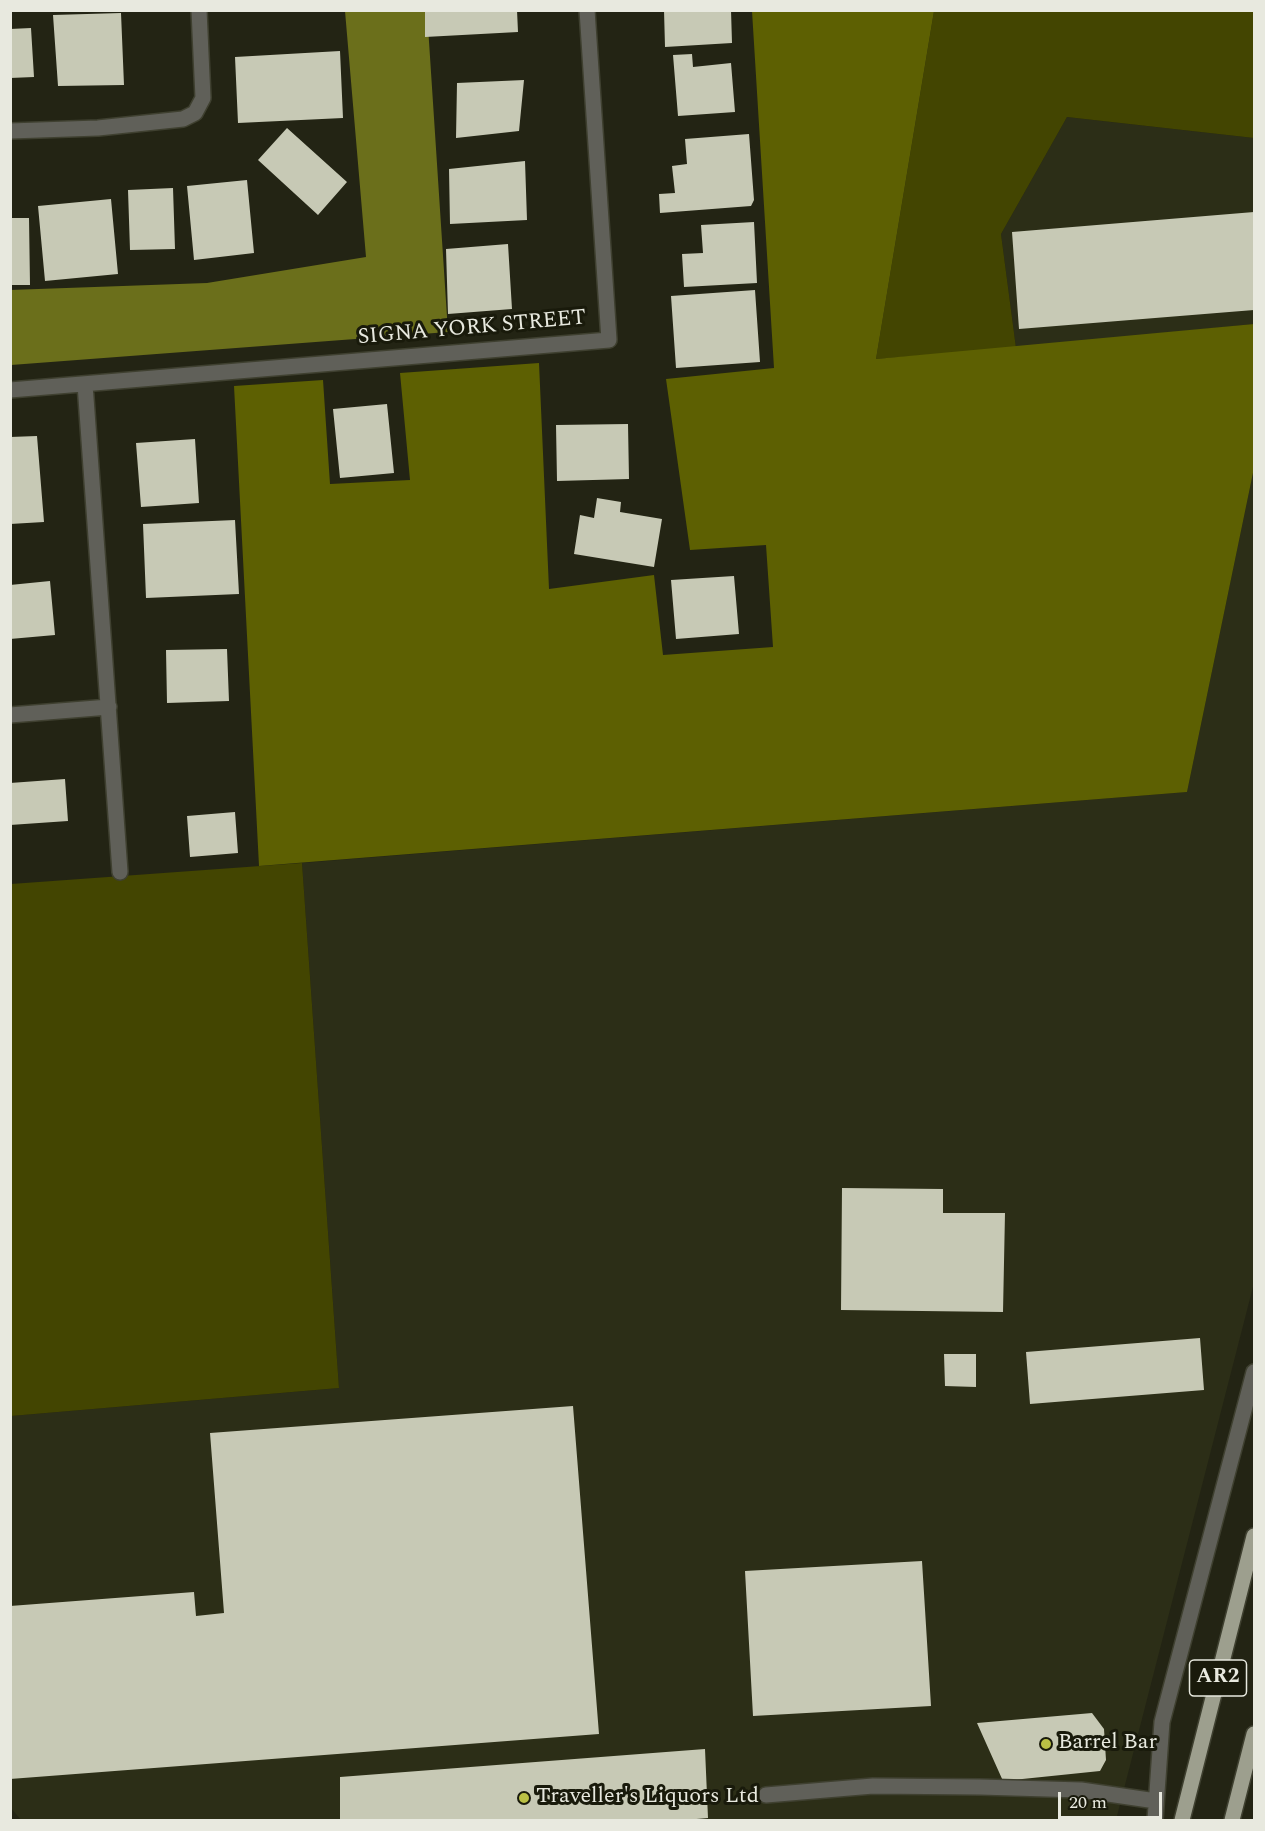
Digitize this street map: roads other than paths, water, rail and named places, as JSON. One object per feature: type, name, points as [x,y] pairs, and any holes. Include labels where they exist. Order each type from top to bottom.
[{"type":"main road","name":"AR2","points":[[1182,1821],[1254,1536]]},
{"type":"main road","points":[[1232,1821],[1254,1734]]},
{"type":"street","points":[[10,131],[98,128],[162,122],[183,119],[195,113],[203,98],[199,10]]},
{"type":"street","name":"SIGNA YORK STREET","points":[[10,390],[609,340],[587,10]]},
{"type":"street","points":[[86,384],[120,872]]},
{"type":"street","points":[[10,715],[109,707]]},
{"type":"street","points":[[1155,1821],[1162,1722],[1254,1372]]},
{"type":"street","points":[[765,1795],[873,1786],[980,1787],[1081,1790],[1156,1800]]},
{"type":"place","name":"Barrel Bar","points":[[1046,1744]]},
{"type":"place","name":"Traveller's Liquors Ltd","points":[[524,1798]]}]
